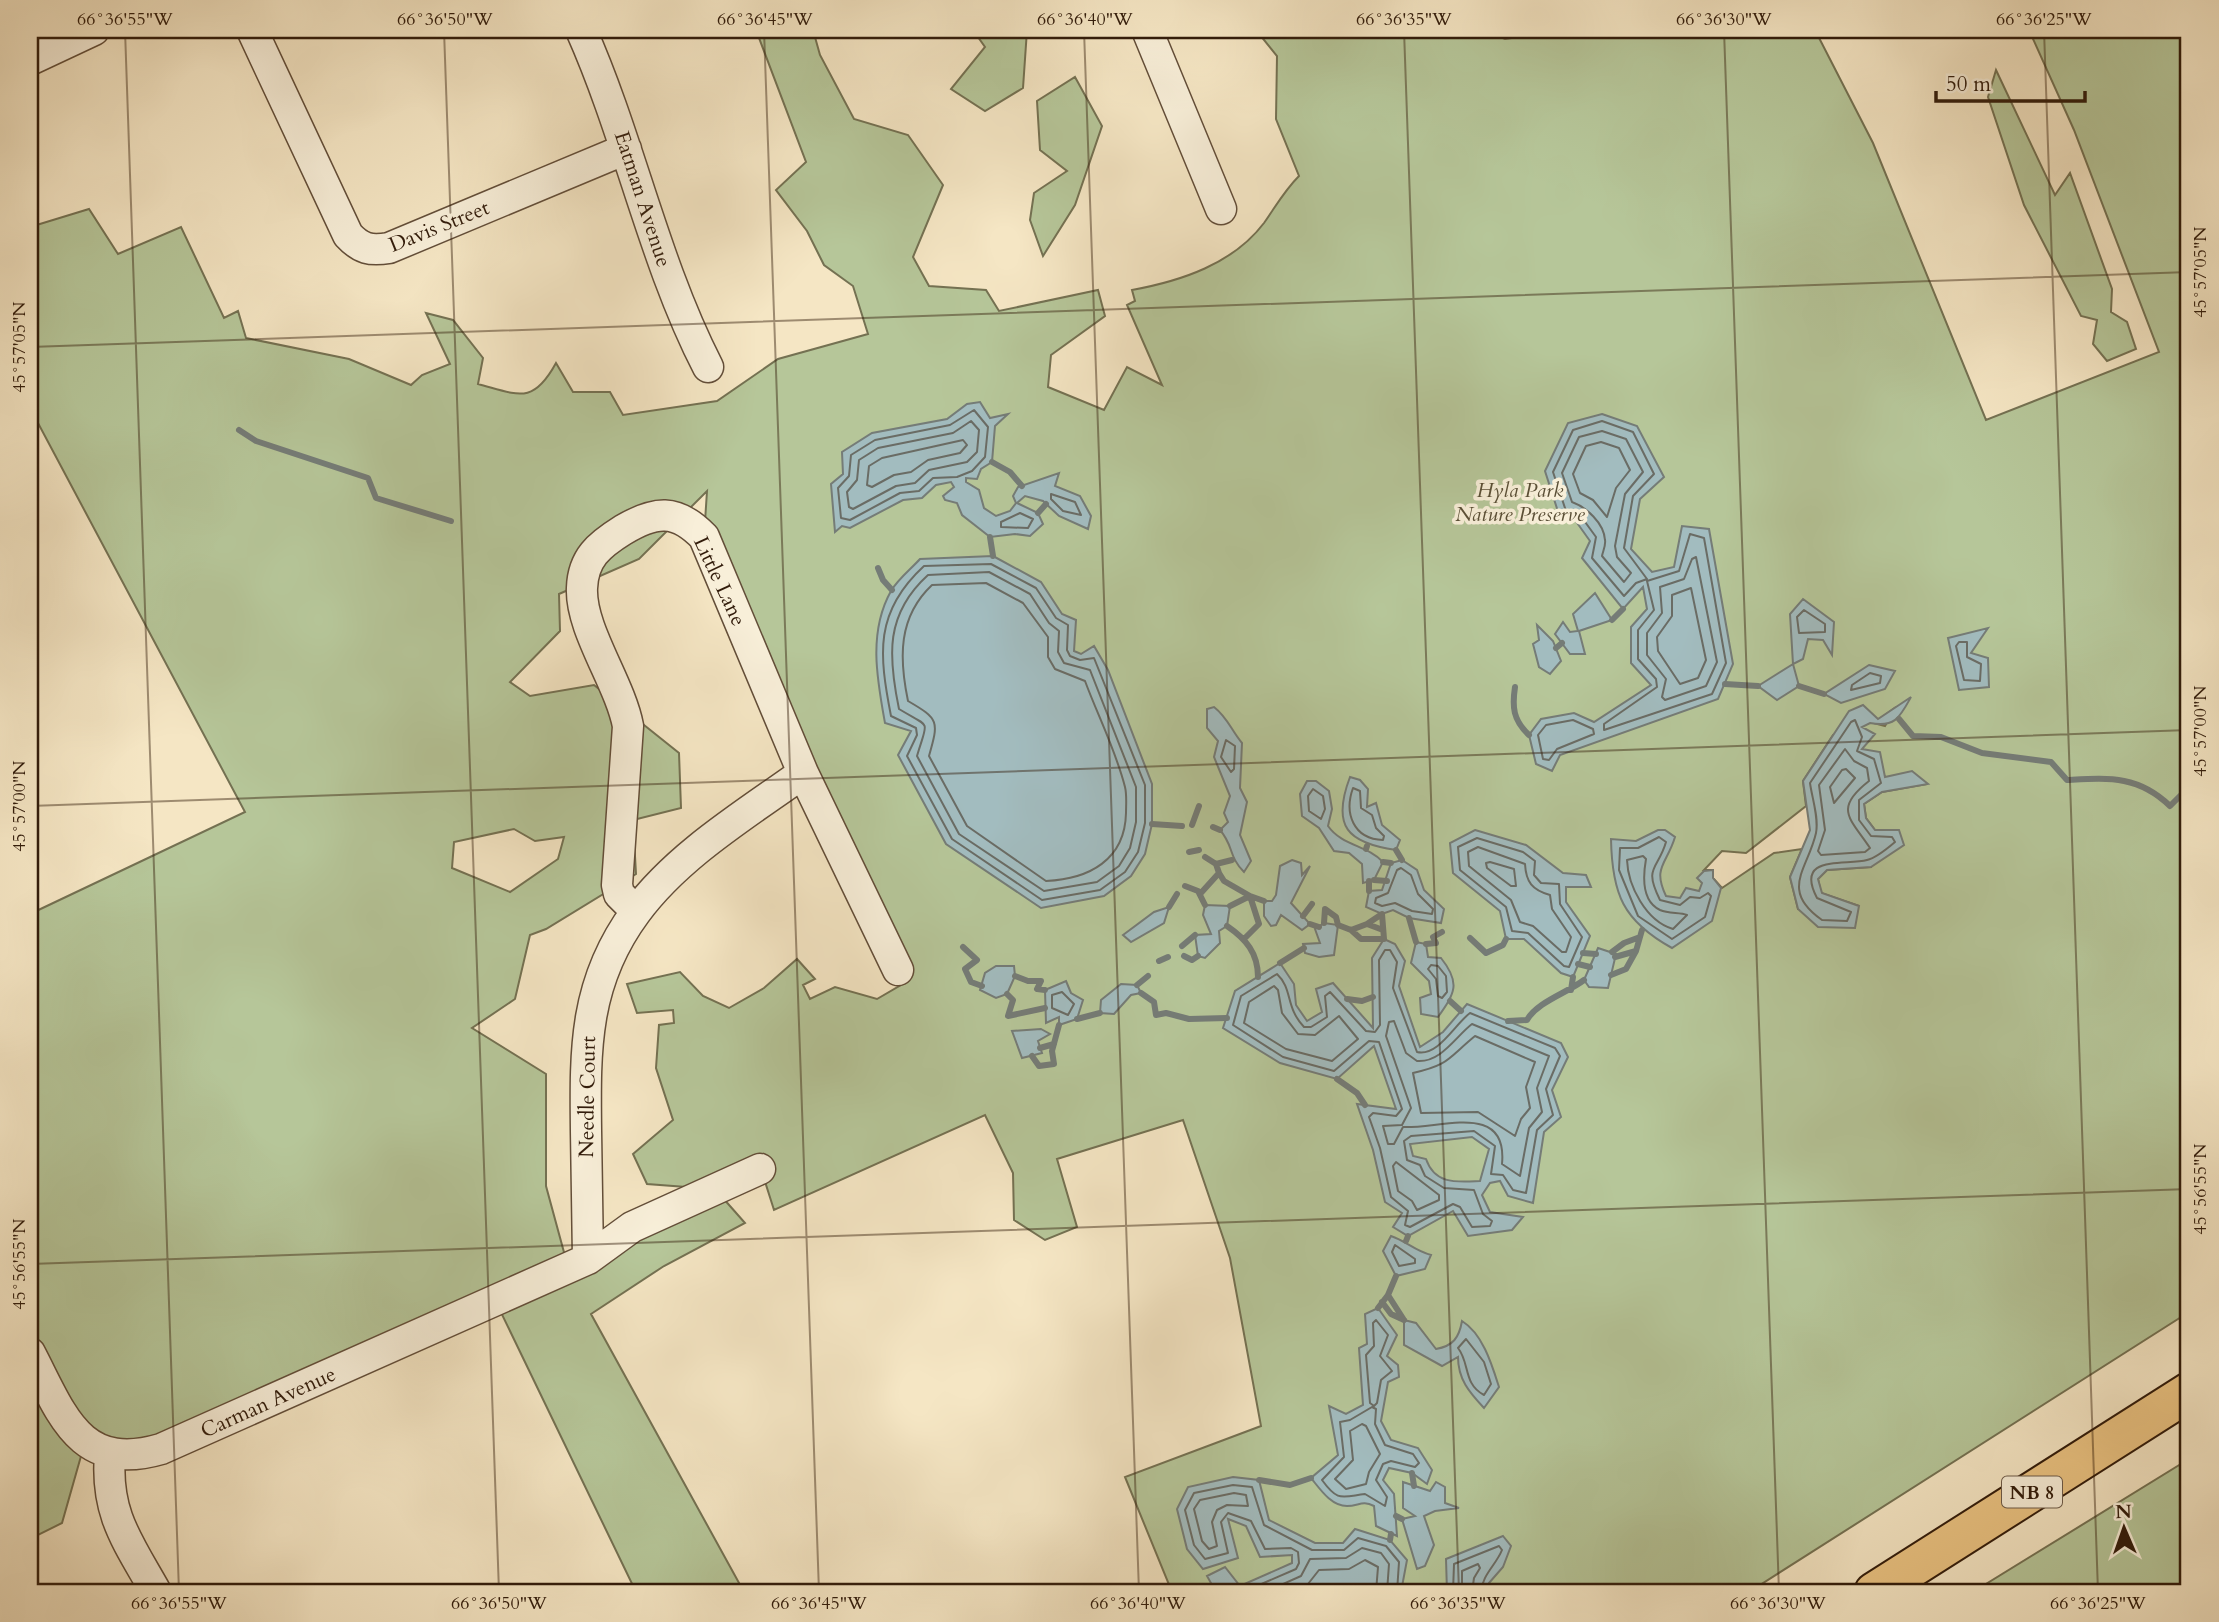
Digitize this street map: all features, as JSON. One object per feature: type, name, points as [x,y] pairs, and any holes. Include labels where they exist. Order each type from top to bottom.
[{"type":"highway","name":"NB 8","points":[[1874,1592],[2189,1392]]},
{"type":"street","name":"Davis Street","points":[[252,30],[348,235],[359,246],[372,250],[389,248],[626,149]]},
{"type":"street","name":"Eatman Avenue","points":[[581,30],[606,85],[681,314],[708,367]]},
{"type":"street","points":[[1147,30],[1221,209]]},
{"type":"street","points":[[30,60],[78,33]]},
{"type":"street","name":"Little Lane","points":[[636,911],[619,894],[617,885],[628,726],[624,705],[584,608],[582,589],[589,556],[599,544],[646,517],[654,516],[678,518],[692,525],[704,537],[803,773],[898,970]]},
{"type":"street","name":"Needle Court","points":[[588,1259],[585,1056],[589,1018],[598,982],[615,944],[636,911],[683,864],[803,773]]},
{"type":"street","name":"Carman Avenue","points":[[110,1454],[136,1456],[161,1449],[588,1259],[632,1227],[760,1169]]},
{"type":"street","points":[[30,1353],[65,1420],[85,1441],[110,1454],[107,1481],[113,1511],[156,1592]]},
{"type":"green space","name":"Hyla Park Nature Preserve","points":[[756,30],[813,30],[820,55],[854,119],[908,135],[943,185],[913,257],[929,286],[986,290],[999,311],[1098,290],[1105,316],[1051,355],[1048,387],[1104,410],[1127,367],[1162,385],[1127,305],[1135,301],[1132,290],[1187,276],[1222,260],[1264,223],[1299,176],[1276,119],[1277,56],[1256,30],[1484,30],[1505,39],[1568,30],[1815,30],[1873,143],[1986,420],[2159,352],[2074,130],[2029,30],[2189,30],[2189,1312],[1749,1592],[1172,1592],[1125,1477],[1261,1426],[1230,1258],[1183,1120],[1057,1159],[1077,1227],[1045,1240],[1014,1220],[1013,1173],[985,1115],[774,1210],[761,1169],[715,1189],[745,1223],[664,1266],[591,1314],[744,1592],[636,1592],[495,1300],[161,1449],[85,1442],[62,1523],[30,1539],[30,914],[245,812],[30,408],[30,227],[89,209],[118,254],[181,227],[224,318],[238,311],[246,338],[349,359],[411,385],[422,375],[450,364],[426,313],[453,320],[483,358],[478,384],[515,393],[532,391],[540,386],[556,363],[573,392],[610,392],[623,415],[717,401],[778,359],[868,334],[853,286],[824,265],[807,231],[776,190],[806,162]],"holes":[[[707,491],[704,537],[906,982],[877,999],[835,987],[810,999],[803,985],[815,979],[797,959],[764,988],[729,1008],[703,996],[680,972],[627,984],[637,1013],[673,1010],[674,1023],[659,1025],[656,1068],[673,1120],[633,1154],[647,1184],[713,1189],[568,1267],[546,1186],[546,1074],[472,1028],[515,999],[530,935],[546,929],[636,874],[633,820],[681,808],[679,753],[594,685],[530,696],[510,682],[560,631],[559,594],[639,559]],[[1896,707],[1885,726],[1871,722]],[[1867,724],[1861,727],[1861,749],[1885,777],[1927,784],[1882,792],[1864,804],[1866,818],[1875,830],[1871,867],[1827,870],[1818,879],[1821,893],[1859,906],[1798,909],[1790,877],[1802,849],[1774,853],[1722,888],[1713,878],[1713,870],[1704,870],[1722,851],[1746,853],[1806,806],[1803,781],[1833,735]],[[514,829],[535,841],[564,837],[558,859],[510,892],[452,868],[454,842]]]},
{"type":"green space","points":[[973,30],[1027,30],[1023,88],[985,111],[951,89],[985,47]]},
{"type":"green space","points":[[1996,70],[2055,195],[2070,173],[2112,289],[2111,312],[2127,322],[2136,349],[2107,361],[2093,344],[2097,320],[2081,316],[2024,205],[1988,97]]},
{"type":"green space","points":[[1075,77],[1102,126],[1075,205],[1043,256],[1030,220],[1034,193],[1067,171],[1040,150],[1037,101]]},
{"type":"green space","points":[[2189,1459],[2189,1592],[1973,1592]]},
{"type":"water","points":[[980,402],[990,418],[1008,414],[995,426],[992,462],[981,469],[977,479],[966,478],[966,482],[979,490],[984,508],[996,516],[1010,511],[1016,503],[1013,496],[1018,487],[1059,473],[1055,486],[1080,496],[1091,516],[1088,529],[1059,516],[1043,501],[1025,496],[1017,503],[1038,513],[1043,524],[1030,536],[1015,534],[990,537],[962,515],[957,503],[945,500],[943,496],[954,487],[951,482],[936,485],[922,498],[903,500],[850,528],[842,526],[835,532],[831,484],[843,474],[842,452],[872,433],[947,419],[967,404]]},
{"type":"water","points":[[1602,414],[1637,426],[1664,477],[1640,499],[1631,549],[1652,572],[1674,567],[1682,526],[1709,529],[1733,664],[1718,699],[1560,755],[1552,771],[1536,764],[1529,735],[1541,719],[1574,713],[1594,722],[1651,685],[1631,663],[1631,627],[1647,609],[1643,587],[1623,609],[1582,558],[1590,541],[1575,520],[1561,521],[1545,471],[1568,423]]},
{"type":"water","points":[[993,556],[1041,582],[1062,614],[1076,620],[1074,651],[1081,654],[1094,646],[1108,670],[1152,784],[1152,824],[1145,854],[1131,876],[1104,896],[1041,908],[946,844],[898,755],[911,731],[885,723],[876,656],[879,623],[891,591],[920,559]]},
{"type":"water","points":[[1595,593],[1612,620],[1579,631],[1585,654],[1570,654],[1555,634],[1563,622],[1570,632],[1578,631],[1573,614]]},
{"type":"water","points":[[1803,599],[1834,622],[1832,655],[1823,640],[1808,639],[1803,659],[1793,664],[1790,614]]},
{"type":"water","points":[[1537,625],[1553,641],[1561,661],[1550,674],[1539,667],[1533,644],[1539,640]]},
{"type":"water","points":[[1988,628],[1971,653],[1988,658],[1989,687],[1959,690],[1948,638]]},
{"type":"water","points":[[1793,664],[1799,686],[1777,700],[1758,686]]},
{"type":"water","points":[[1869,665],[1895,671],[1885,689],[1841,703],[1824,694]]},
{"type":"water","points":[[1911,697],[1896,719],[1885,724],[1870,723],[1862,727],[1875,734],[1862,749],[1880,752],[1885,777],[1912,771],[1928,784],[1882,792],[1864,804],[1866,818],[1875,830],[1899,830],[1904,845],[1871,867],[1827,870],[1818,879],[1822,893],[1859,906],[1855,928],[1818,927],[1798,909],[1790,877],[1810,830],[1803,781],[1849,711],[1863,705],[1878,719]]},
{"type":"water","points":[[1214,707],[1223,715],[1242,743],[1240,788],[1247,802],[1240,835],[1251,861],[1244,872],[1235,861],[1220,830],[1228,822],[1224,813],[1230,796],[1214,757],[1218,741],[1207,728],[1207,709]]},
{"type":"water","points":[[1350,777],[1360,780],[1368,789],[1367,807],[1376,803],[1382,825],[1400,840],[1396,850],[1366,843],[1348,830],[1342,809]]},
{"type":"water","points":[[1307,781],[1316,781],[1329,791],[1332,809],[1328,826],[1334,833],[1377,856],[1383,862],[1374,880],[1363,883],[1362,864],[1349,853],[1334,851],[1319,828],[1302,816],[1300,794]]},
{"type":"water","points":[[1475,830],[1526,845],[1563,873],[1586,875],[1591,887],[1566,887],[1566,902],[1590,936],[1573,977],[1561,973],[1524,939],[1506,939],[1500,911],[1453,873],[1450,843]]},
{"type":"water","points":[[1658,830],[1665,830],[1675,837],[1662,866],[1660,878],[1666,896],[1680,898],[1686,888],[1699,891],[1702,883],[1697,878],[1704,871],[1713,870],[1713,878],[1721,888],[1712,921],[1672,948],[1655,938],[1631,916],[1618,891],[1614,875],[1611,839],[1636,841]]},
{"type":"water","points":[[1292,860],[1301,863],[1302,875],[1310,866],[1291,903],[1310,924],[1302,930],[1281,915],[1276,925],[1271,926],[1264,916],[1264,901],[1272,901],[1276,895],[1280,866]]},
{"type":"water","points":[[1402,860],[1417,870],[1424,890],[1444,909],[1441,923],[1409,918],[1393,910],[1382,914],[1366,907],[1369,891],[1382,890],[1391,863]]},
{"type":"water","points":[[1205,905],[1230,906],[1227,926],[1219,931],[1220,943],[1205,958],[1198,956],[1195,935],[1211,934],[1203,915]]},
{"type":"water","points":[[1169,907],[1164,923],[1131,942],[1123,935],[1154,912]]},
{"type":"water","points":[[1324,923],[1338,925],[1334,955],[1319,957],[1305,953],[1303,944],[1320,943],[1315,929]]},
{"type":"water","points":[[1384,939],[1395,944],[1405,961],[1399,986],[1420,1047],[1443,1032],[1467,1004],[1561,1043],[1568,1057],[1552,1090],[1561,1117],[1544,1132],[1533,1203],[1508,1196],[1500,1181],[1490,1183],[1482,1195],[1490,1212],[1523,1217],[1512,1230],[1468,1236],[1453,1211],[1408,1236],[1393,1227],[1402,1213],[1385,1202],[1373,1150],[1357,1104],[1396,1109],[1374,1046],[1337,1079],[1280,1063],[1223,1028],[1235,991],[1280,963],[1294,984],[1296,1005],[1307,1021],[1322,1012],[1316,989],[1333,983],[1373,1028],[1372,958]],"holes":[[[1472,1137],[1489,1149],[1480,1181],[1455,1181],[1441,1178],[1435,1174],[1426,1159],[1413,1156],[1410,1144]]]},
{"type":"water","points":[[1416,942],[1426,944],[1428,957],[1441,958],[1451,974],[1452,994],[1438,1017],[1421,1014],[1420,998],[1431,994],[1429,981],[1411,963]]},
{"type":"water","points":[[1598,948],[1616,954],[1608,988],[1589,987],[1584,980]]},
{"type":"water","points":[[996,966],[1014,966],[1015,976],[1007,994],[996,998],[980,990],[985,973]]},
{"type":"water","points":[[1066,981],[1071,993],[1083,1000],[1077,1019],[1059,1025],[1059,1017],[1046,1023],[1045,990]]},
{"type":"water","points":[[1121,984],[1137,985],[1141,993],[1131,995],[1114,1014],[1100,1013],[1101,1000]]},
{"type":"water","points":[[1041,1029],[1050,1034],[1038,1041],[1042,1053],[1022,1058],[1012,1031]]},
{"type":"water","points":[[1391,1236],[1431,1255],[1425,1269],[1396,1276],[1383,1251]]},
{"type":"water","points":[[1378,1308],[1397,1335],[1387,1356],[1398,1365],[1399,1377],[1388,1382],[1381,1421],[1391,1440],[1418,1448],[1432,1470],[1427,1484],[1412,1473],[1389,1468],[1383,1480],[1394,1494],[1397,1536],[1376,1526],[1374,1506],[1363,1503],[1347,1506],[1336,1503],[1326,1496],[1311,1478],[1338,1455],[1329,1406],[1346,1414],[1363,1405],[1359,1348],[1367,1344],[1365,1314]]},
{"type":"water","points":[[1404,1320],[1416,1323],[1436,1349],[1447,1346],[1454,1340],[1462,1321],[1476,1334],[1486,1351],[1499,1387],[1484,1408],[1465,1385],[1458,1357],[1442,1366],[1404,1345]]},
{"type":"water","points":[[1233,1477],[1259,1480],[1269,1520],[1315,1543],[1343,1543],[1355,1529],[1390,1540],[1407,1560],[1401,1592],[1216,1592],[1207,1576],[1225,1567],[1240,1586],[1292,1563],[1292,1555],[1260,1557],[1246,1526],[1228,1519],[1238,1558],[1203,1569],[1187,1549],[1177,1509],[1188,1487]]},
{"type":"water","points":[[1403,1482],[1430,1491],[1436,1482],[1445,1487],[1445,1503],[1459,1508],[1435,1511],[1424,1516],[1434,1545],[1425,1566],[1417,1569],[1402,1519],[1415,1516],[1403,1508]]},
{"type":"water","points":[[1503,1536],[1511,1546],[1503,1567],[1489,1583],[1488,1592],[1447,1592],[1446,1559]]},
{"type":"waterway","points":[[239,430],[256,441],[368,478],[376,498],[451,521]]},
{"type":"waterway","points":[[992,462],[1010,472],[1022,486]]},
{"type":"waterway","points":[[1038,513],[1046,504]]},
{"type":"waterway","points":[[990,537],[993,556]]},
{"type":"waterway","points":[[878,568],[883,580],[892,590]]},
{"type":"waterway","points":[[1612,620],[1623,609]]},
{"type":"waterway","points":[[1556,648],[1562,643]]},
{"type":"waterway","points":[[1725,684],[1758,686]]},
{"type":"waterway","points":[[1799,686],[1824,694]]},
{"type":"waterway","points":[[1515,687],[1515,713],[1529,735]]},
{"type":"waterway","points":[[1899,719],[1913,736],[1941,737],[1982,753],[2051,762],[2067,780],[2109,779],[2134,784],[2158,796],[2170,806],[2184,792]]},
{"type":"waterway","points":[[1192,825],[1199,806]]},
{"type":"waterway","points":[[1152,824],[1182,826]]},
{"type":"waterway","points":[[1213,827],[1220,830]]},
{"type":"waterway","points":[[1189,852],[1199,850]]},
{"type":"waterway","points":[[1396,850],[1402,860]]},
{"type":"waterway","points":[[1205,857],[1216,864],[1232,860]]},
{"type":"waterway","points":[[1383,862],[1391,863]]},
{"type":"waterway","points":[[1200,894],[1219,873],[1216,864]]},
{"type":"waterway","points":[[1219,873],[1224,881],[1250,896],[1259,924],[1245,938]]},
{"type":"waterway","points":[[1374,880],[1387,881]]},
{"type":"waterway","points":[[1369,881],[1369,891]]},
{"type":"waterway","points":[[1185,886],[1198,891],[1205,905]]},
{"type":"waterway","points":[[1169,907],[1177,894]]},
{"type":"waterway","points":[[1230,906],[1250,896],[1264,901]]},
{"type":"waterway","points":[[1303,916],[1312,904]]},
{"type":"waterway","points":[[1324,923],[1325,909],[1336,917],[1338,925],[1351,930],[1367,924],[1383,930]]},
{"type":"waterway","points":[[1351,930],[1361,939],[1384,939],[1382,914],[1367,924]]},
{"type":"waterway","points":[[1409,918],[1416,942]]},
{"type":"waterway","points":[[1310,924],[1319,927]]},
{"type":"waterway","points":[[1227,926],[1250,947],[1256,961],[1258,977]]},
{"type":"waterway","points":[[1615,957],[1636,951],[1642,930]]},
{"type":"waterway","points":[[1426,944],[1436,943],[1433,937],[1442,932]]},
{"type":"waterway","points":[[1182,946],[1195,935]]},
{"type":"waterway","points":[[1612,952],[1624,943],[1640,937]]},
{"type":"waterway","points":[[1470,938],[1486,953],[1503,945],[1506,939]]},
{"type":"waterway","points":[[963,947],[977,960],[965,969],[971,982],[982,986]]},
{"type":"waterway","points":[[1280,963],[1304,948]]},
{"type":"waterway","points":[[1611,975],[1626,969],[1636,951]]},
{"type":"waterway","points":[[1583,953],[1596,954]]},
{"type":"waterway","points":[[1184,956],[1192,960],[1198,956]]},
{"type":"waterway","points":[[1159,961],[1168,957]]},
{"type":"waterway","points":[[1578,964],[1590,967]]},
{"type":"waterway","points":[[1015,976],[1028,981],[1041,981],[1037,989],[1045,990]]},
{"type":"waterway","points":[[1137,985],[1148,976]]},
{"type":"waterway","points":[[1571,990],[1573,977]]},
{"type":"waterway","points":[[1508,1021],[1527,1020],[1545,1003],[1584,980]]},
{"type":"waterway","points":[[1141,993],[1154,1002],[1156,1015],[1166,1013],[1189,1019],[1227,1018]]},
{"type":"waterway","points":[[1007,994],[1013,1000],[1008,1016],[1045,1008]]},
{"type":"waterway","points":[[1347,999],[1362,1001],[1373,997]]},
{"type":"waterway","points":[[1450,1001],[1461,1011]]},
{"type":"waterway","points":[[1077,1019],[1100,1013]]},
{"type":"waterway","points":[[1032,1056],[1039,1066],[1054,1064],[1052,1051],[1059,1025]]},
{"type":"waterway","points":[[1040,1048],[1054,1044]]},
{"type":"waterway","points":[[1337,1079],[1357,1093],[1365,1105]]},
{"type":"waterway","points":[[1406,1241],[1408,1236]]},
{"type":"waterway","points":[[1378,1308],[1388,1295],[1396,1276]]},
{"type":"waterway","points":[[1388,1295],[1404,1320]]},
{"type":"waterway","points":[[1382,1302],[1391,1314],[1404,1320]]},
{"type":"waterway","points":[[1412,1473],[1414,1486]]},
{"type":"waterway","points":[[1259,1480],[1290,1485],[1311,1478]]},
{"type":"waterway","points":[[1396,1516],[1402,1519]]},
{"type":"waterway","points":[[1390,1540],[1391,1534]]}]
